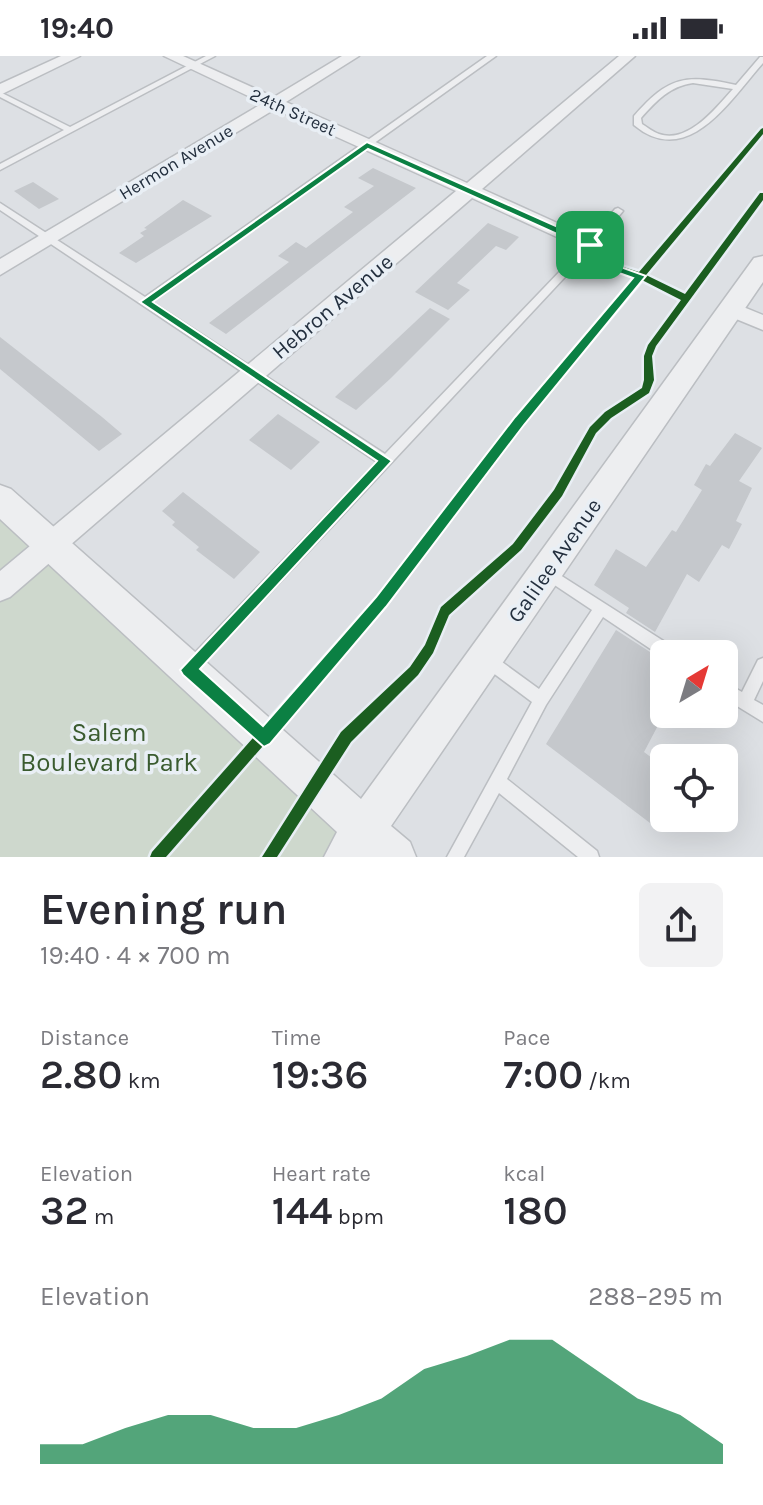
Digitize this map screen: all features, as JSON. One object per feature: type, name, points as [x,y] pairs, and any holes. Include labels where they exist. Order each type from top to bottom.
[{"type":"street","points":[[0,92],[73,56]]},
{"type":"street","name":"24th Street","points":[[171,56],[590,245]]},
{"type":"street","name":"Hermon Avenue","points":[[0,268],[352,56]]},
{"type":"street","name":"Hebron Avenue","points":[[0,588],[628,56]]},
{"type":"street","name":"Galilee Avenue","points":[[355,843],[763,264]]},
{"type":"street","points":[[731,309],[763,323]]},
{"type":"street","points":[[0,499],[188,670],[355,843],[395,857]]},
{"type":"lane","points":[[0,167],[211,56]]},
{"type":"lane","points":[[145,302],[492,56]]},
{"type":"lane","points":[[738,88],[700,80],[678,80],[646,107],[637,118],[638,125],[672,139],[686,136],[704,123],[738,88],[763,59]]},
{"type":"lane","points":[[0,92],[69,130]]},
{"type":"lane","points":[[0,206],[386,461]]},
{"type":"lane","points":[[188,670],[590,245],[618,211]]},
{"type":"lane","points":[[546,572],[650,640]]},
{"type":"lane","points":[[455,857],[541,700],[601,608]]},
{"type":"lane","points":[[485,658],[541,700]]},
{"type":"lane","points":[[745,702],[763,665]]},
{"type":"lane","points":[[738,698],[763,714]]},
{"type":"lane","points":[[497,781],[591,857]]},
{"type":"green space","name":"Salem Boulevard Park","points":[[0,499],[393,857],[0,857]]},
{"type":"building","points":[[373,168],[416,188],[226,334],[209,323],[289,262],[278,256],[296,242],[306,248],[353,212],[344,207],[374,186],[358,178]]},
{"type":"building","points":[[33,182],[59,199],[39,209],[14,191]]},
{"type":"building","points":[[183,200],[212,216],[136,263],[119,253],[144,236],[140,233],[147,229],[144,228]]},
{"type":"building","points":[[488,223],[519,237],[506,250],[496,246],[457,283],[470,290],[448,310],[415,292]]},
{"type":"building","points":[[430,308],[450,319],[391,378],[356,410],[335,397]]},
{"type":"building","points":[[0,337],[122,434],[99,451],[0,369]]},
{"type":"building","points":[[278,414],[320,442],[291,470],[249,440]]},
{"type":"building","points":[[735,433],[762,448],[739,481],[752,488],[736,521],[742,524],[729,549],[722,545],[699,582],[687,574],[655,632],[626,613],[629,608],[594,585],[616,549],[646,567],[672,530],[676,532],[702,490],[694,485],[706,464],[710,466]]},
{"type":"building","points":[[183,492],[260,552],[234,579],[196,550],[199,547],[172,525],[175,522],[162,511]]},
{"type":"building","points":[[616,630],[650,652],[650,728],[657,728],[644,752],[650,756],[650,823],[546,744]]},
{"type":"cycle path","points":[[157,857],[381,602],[519,421],[763,130]]},
{"type":"cycle path","points":[[269,857],[346,737],[414,671],[429,649],[445,611],[517,547],[558,493],[593,430],[608,415],[646,390],[649,380],[648,356],[652,345],[763,195]]},
{"type":"cycle path","points":[[580,256],[641,276],[685,298]]},
{"type":"route","points":[[367,145],[590,245],[580,256],[641,276],[519,421],[381,602],[264,738],[188,670],[386,461],[145,302],[367,145]]}]
